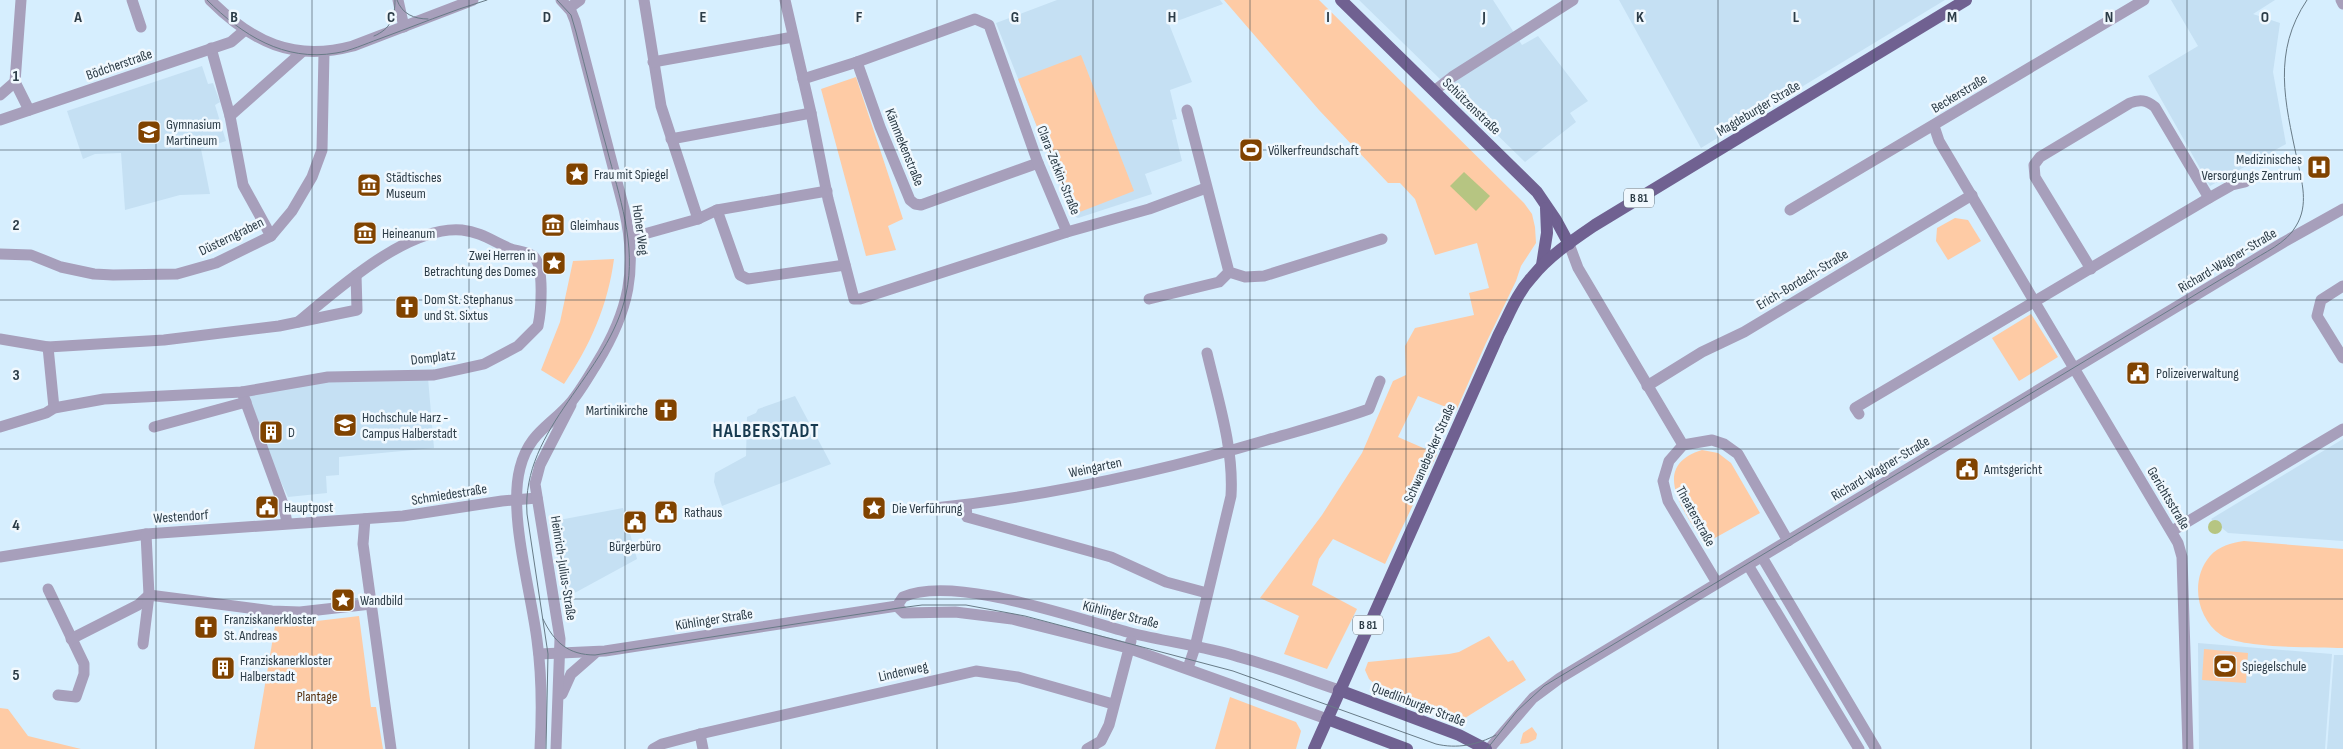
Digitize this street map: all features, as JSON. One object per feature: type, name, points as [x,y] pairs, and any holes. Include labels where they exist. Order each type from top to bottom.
[{"type":"main road","name":"Schützenstraße","points":[[1341,0],[1527,182],[1545,203],[1569,244]]},
{"type":"main road","name":"Magdeburger Straße","points":[[1569,244],[1607,217],[1966,0]]},
{"type":"main road","points":[[1542,265],[1548,224],[1545,203]]},
{"type":"main road","name":"Schwanebecker Straße","points":[[1339,690],[1512,306],[1531,277],[1542,265],[1569,244]]},
{"type":"main road","name":"B 81","points":[[1314,749],[1339,690]]},
{"type":"main road","name":"Quedlinburger Straße","points":[[1339,690],[1459,735],[1487,749]]},
{"type":"main road","points":[[1327,719],[1407,749]]},
{"type":"street","points":[[21,0],[15,82],[29,110]]},
{"type":"street","points":[[132,0],[141,27]]},
{"type":"street","points":[[210,0],[245,30],[266,42],[302,52],[324,52],[353,46],[473,0]]},
{"type":"street","points":[[398,0],[404,27]]},
{"type":"street","points":[[565,4],[580,0]]},
{"type":"street","points":[[644,0],[661,106],[698,218]]},
{"type":"street","points":[[785,0],[827,191],[854,299],[860,299],[1067,232]]},
{"type":"street","points":[[1434,91],[1450,78],[1572,0]]},
{"type":"street","name":"Beckerstraße","points":[[1790,210],[2144,0]]},
{"type":"street","points":[[2341,0],[2343,4]]},
{"type":"street","name":"Hoher Weg","points":[[516,500],[517,478],[527,447],[539,431],[572,401],[606,349],[623,311],[631,269],[630,238],[624,209],[577,27],[565,4]]},
{"type":"street","name":"Clara-Zetkin-Straße","points":[[857,62],[975,19],[989,25],[1038,163],[1067,232],[1150,209],[1206,188]]},
{"type":"street","name":"Bödcherstraße","points":[[0,120],[231,42],[245,30]]},
{"type":"street","points":[[654,62],[793,37]]},
{"type":"street","points":[[211,48],[230,116],[243,185],[271,236]]},
{"type":"street","points":[[230,116],[302,52]]},
{"type":"street","name":"Düsterngraben","points":[[6,254],[31,255],[61,267],[94,274],[133,276],[177,274],[216,263],[271,236],[292,211],[318,165],[322,150],[324,52]]},
{"type":"street","points":[[803,79],[857,62]]},
{"type":"street","name":"Kämmekenstraße","points":[[857,62],[910,200],[915,204],[922,205],[1038,163]]},
{"type":"street","points":[[0,95],[15,82]]},
{"type":"street","points":[[2091,269],[2035,177],[2034,165],[2040,157],[2130,103],[2138,100],[2147,101],[2155,107],[2209,198]]},
{"type":"street","points":[[1187,110],[1229,272]]},
{"type":"street","points":[[671,139],[811,113]]},
{"type":"street","name":"Gerichtsstraße","points":[[1934,126],[1938,140],[2178,543],[2182,557],[2188,749]]},
{"type":"street","points":[[1859,414],[1855,408],[2035,303],[2209,198],[2232,185],[2245,182]]},
{"type":"street","points":[[630,238],[698,218],[717,210],[827,191]]},
{"type":"street","name":"Erich-Bordach-Straße","points":[[1647,386],[1702,352],[1744,332],[1972,195]]},
{"type":"street","name":"Richard-Wagner-Straße","points":[[1487,749],[1508,724],[1544,688],[2343,209]]},
{"type":"street","points":[[717,210],[737,269],[743,278],[845,265]]},
{"type":"street","name":"Domplatz","points":[[154,426],[244,397],[328,378],[434,375],[484,364],[518,346],[538,326],[541,267],[533,256],[508,248],[486,236],[463,230],[436,232],[400,247],[356,275],[298,322]]},
{"type":"street","points":[[1229,272],[1244,277],[1264,276],[1382,239]]},
{"type":"street","points":[[1569,244],[1578,268],[1683,445],[1712,440],[1724,444],[1738,454],[1788,541]]},
{"type":"street","points":[[1149,299],[1219,282],[1229,272]]},
{"type":"street","name":"Domplatz","points":[[0,339],[48,347],[164,340],[279,326],[357,310],[356,275]]},
{"type":"street","points":[[2343,286],[2321,300],[2318,316],[2343,358]]},
{"type":"street","points":[[48,347],[54,408]]},
{"type":"street","points":[[1188,668],[1196,647],[1231,496],[1232,474],[1229,451],[1207,353]]},
{"type":"street","name":"Weingarten","points":[[926,509],[996,502],[1069,488],[1229,451],[1369,409],[1380,381]]},
{"type":"street","points":[[244,397],[284,507],[287,523]]},
{"type":"street","name":"Domplatz","points":[[0,427],[46,413],[54,408],[104,399],[244,397]]},
{"type":"street","name":"Heinrich-Julius-Straße","points":[[556,749],[561,653],[559,628],[535,484],[540,465],[561,428],[572,401]]},
{"type":"street","points":[[2172,531],[2343,428]]},
{"type":"street","name":"Theaterstraße","points":[[1683,445],[1674,453],[1665,470],[1665,492],[1717,583]]},
{"type":"street","name":"Schmiedestraße","points":[[365,519],[537,498]]},
{"type":"street","points":[[516,500],[539,654],[541,696],[540,749]]},
{"type":"street","points":[[966,505],[967,517],[1111,557],[1166,582],[1207,594]]},
{"type":"street","points":[[365,519],[362,544],[391,749]]},
{"type":"street","name":"Westendorf","points":[[0,557],[146,534],[365,519]]},
{"type":"street","points":[[143,644],[150,595],[146,534]]},
{"type":"street","points":[[1762,557],[1876,749]]},
{"type":"street","points":[[1748,565],[1860,749]]},
{"type":"street","points":[[48,589],[84,664],[84,674],[76,698],[58,695]]},
{"type":"street","name":"Kühlinger Straße","points":[[539,654],[595,652],[897,606],[903,597],[921,592],[974,592],[1133,633],[1238,656],[1339,690]]},
{"type":"street","points":[[71,639],[138,605],[150,595],[272,611],[300,612],[371,604]]},
{"type":"street","name":"Kühlinger Straße","points":[[897,606],[904,613],[955,612],[1012,619],[1128,648],[1327,719]]},
{"type":"street","points":[[1087,749],[1101,741],[1109,725],[1133,633]]},
{"type":"street","points":[[559,705],[571,674],[595,652]]},
{"type":"street","name":"Lindenweg","points":[[653,749],[662,744],[700,734],[976,671],[1018,677],[1113,704]]},
{"type":"street","points":[[700,734],[703,749]]},
{"type":"shaded area","points":[[1057,0],[1220,0],[1223,4],[1169,24],[1192,82],[1170,90],[1177,119],[1172,120],[1182,161],[1145,174],[1152,194],[1078,218],[1072,215],[996,23]]},
{"type":"shaded area","points":[[1359,0],[1493,0],[1522,45],[1538,36],[1588,101],[1570,113],[1576,122],[1525,162]]},
{"type":"shaded area","points":[[1619,0],[1945,0],[1701,148]]},
{"type":"shaded area","points":[[2171,0],[2275,0],[2253,14],[2280,23],[2273,72],[2286,144],[2210,186],[2148,76],[2198,46]]},
{"type":"shaded area","name":"Gymnasium Martineum","points":[[202,66],[208,84],[213,83],[220,102],[215,105],[226,141],[201,149],[210,194],[180,195],[125,210],[121,153],[95,154],[83,159],[67,111]]},
{"type":"shaded area","points":[[1464,172],[1490,196],[1476,211],[1450,186]]},
{"type":"shaded area","name":"Hochschule Harz - Campus Halberstadt","points":[[428,378],[434,448],[339,457],[339,475],[326,476],[327,493],[288,497],[270,458],[247,394],[329,380]]},
{"type":"shaded area","points":[[795,396],[831,464],[722,506],[714,482],[715,473],[746,456],[747,417],[756,413],[758,409]]},
{"type":"shaded area","points":[[2343,439],[2343,541],[2228,533],[2211,519]]},
{"type":"shaded area","points":[[623,508],[637,559],[569,596],[559,520]]},
{"type":"shaded area","points":[[2215,520],[2220,522],[2222,527],[2220,532],[2215,534],[2210,532],[2208,527],[2210,522]]},
{"type":"shaded area","points":[[2198,643],[2332,654],[2325,749],[2199,749]]},
{"type":"shaded area","name":"Spiegelschule","points":[[2334,655],[2343,655],[2343,749],[2327,749]]},
{"type":"green space","points":[[1224,0],[1319,0],[1524,203],[1532,214],[1535,227],[1536,243],[1521,266],[1516,281],[1456,411],[1418,396],[1398,437],[1437,454],[1385,564],[1333,539],[1319,559],[1312,585],[1357,609],[1327,669],[1284,654],[1299,616],[1260,598],[1322,515],[1362,453],[1393,381],[1406,375],[1405,346],[1415,328],[1474,315],[1469,293],[1489,288],[1477,243],[1435,255],[1415,199],[1400,183],[1388,183],[1319,110]]},
{"type":"green space","points":[[1081,55],[1134,191],[1072,215],[1018,79]]},
{"type":"green space","points":[[856,77],[903,219],[888,226],[896,250],[866,256],[821,89]]},
{"type":"green space","points":[[1955,218],[1968,220],[1981,241],[1948,260],[1936,241],[1937,228]]},
{"type":"green space","points":[[614,259],[607,293],[590,340],[564,384],[541,370],[560,322],[573,261]]},
{"type":"green space","points":[[2031,314],[2058,357],[2019,381],[1992,338]]},
{"type":"green space","points":[[1702,450],[1718,453],[1731,463],[1760,513],[1704,544],[1681,506],[1674,479],[1677,468],[1686,458]]},
{"type":"green space","points":[[2244,541],[2343,549],[2343,648],[2245,643],[2231,640],[2213,628],[2201,609],[2198,587],[2200,576],[2204,565],[2217,550]]},
{"type":"green space","name":"Plantage","points":[[359,616],[371,707],[376,707],[383,749],[254,749],[275,626]]},
{"type":"green space","points":[[1489,636],[1508,662],[1513,660],[1526,680],[1465,718],[1455,717],[1379,688],[1369,679],[1365,670],[1368,662],[1459,652]]},
{"type":"green space","name":"Spiegelschule","points":[[2204,649],[2248,653],[2246,683],[2202,680]]},
{"type":"green space","points":[[1230,697],[1296,722],[1301,731],[1296,749],[1215,749]]},
{"type":"green space","points":[[0,708],[8,709],[28,736],[81,749],[0,749]]},
{"type":"green space","points":[[1532,727],[1537,734],[1536,739],[1520,744],[1523,733]]},
{"type":"tram line","points":[[207,0],[220,13],[249,35],[282,49],[317,55],[352,49],[487,0]]},
{"type":"tram line","points":[[374,36],[384,30],[391,22],[395,0]]},
{"type":"tram line","points":[[397,0],[402,9],[409,15],[428,19]]},
{"type":"tram line","points":[[546,749],[548,654],[527,514],[529,483],[538,454],[551,428],[603,350],[617,323],[626,294],[629,276],[628,239],[621,203],[571,15],[557,0]]},
{"type":"tram line","points":[[1487,749],[1517,711],[1544,686],[2287,238],[2300,218],[2303,193],[2286,97],[2284,78],[2285,58],[2296,19],[2307,0]]},
{"type":"tram line","points":[[543,619],[552,634],[563,646],[577,653],[595,655],[899,608],[922,605],[966,605],[1025,616],[1233,671],[1436,744],[1467,745],[1496,735]]},
{"type":"place","name":"Gymnasium Martineum","points":[[149,132]]},
{"type":"place","name":"Völkerfreundschaft","points":[[1251,150]]},
{"type":"place","name":"Medizinisches Versorgungs Zentrum","points":[[2319,167]]},
{"type":"place","name":"Frau mit Spiegel","points":[[577,174]]},
{"type":"place","name":"Städtisches Museum","points":[[369,185]]},
{"type":"place","name":"Gleimhaus","points":[[553,225]]},
{"type":"place","name":"Heineanum","points":[[365,233]]},
{"type":"place","name":"Zwei Herren in Betrachtung des Domes","points":[[554,263]]},
{"type":"place","name":"Dom St. Stephanus und St. Sixtus","points":[[407,307]]},
{"type":"place","name":"Polizeiverwaltung","points":[[2138,373]]},
{"type":"place","name":"Martinikirche","points":[[666,410]]},
{"type":"place","name":"Hochschule Harz - Campus Halberstadt","points":[[345,425]]},
{"type":"place","name":"D","points":[[271,432]]},
{"type":"place","name":"Amtsgericht","points":[[1967,469]]},
{"type":"place","name":"Hauptpost","points":[[267,507]]},
{"type":"place","name":"Die Verführung","points":[[874,508]]},
{"type":"place","name":"Rathaus","points":[[666,512]]},
{"type":"place","name":"Bürgerbüro","points":[[635,522]]},
{"type":"place","name":"Wandbild","points":[[343,600]]},
{"type":"place","name":"Franziskanerkloster St. Andreas","points":[[206,627]]},
{"type":"place","name":"Spiegelschule","points":[[2225,666]]},
{"type":"place","name":"Franziskanerkloster Halberstadt","points":[[223,668]]},
{"type":"district","name":"HALBERSTADT","points":[[766,430]]}]
